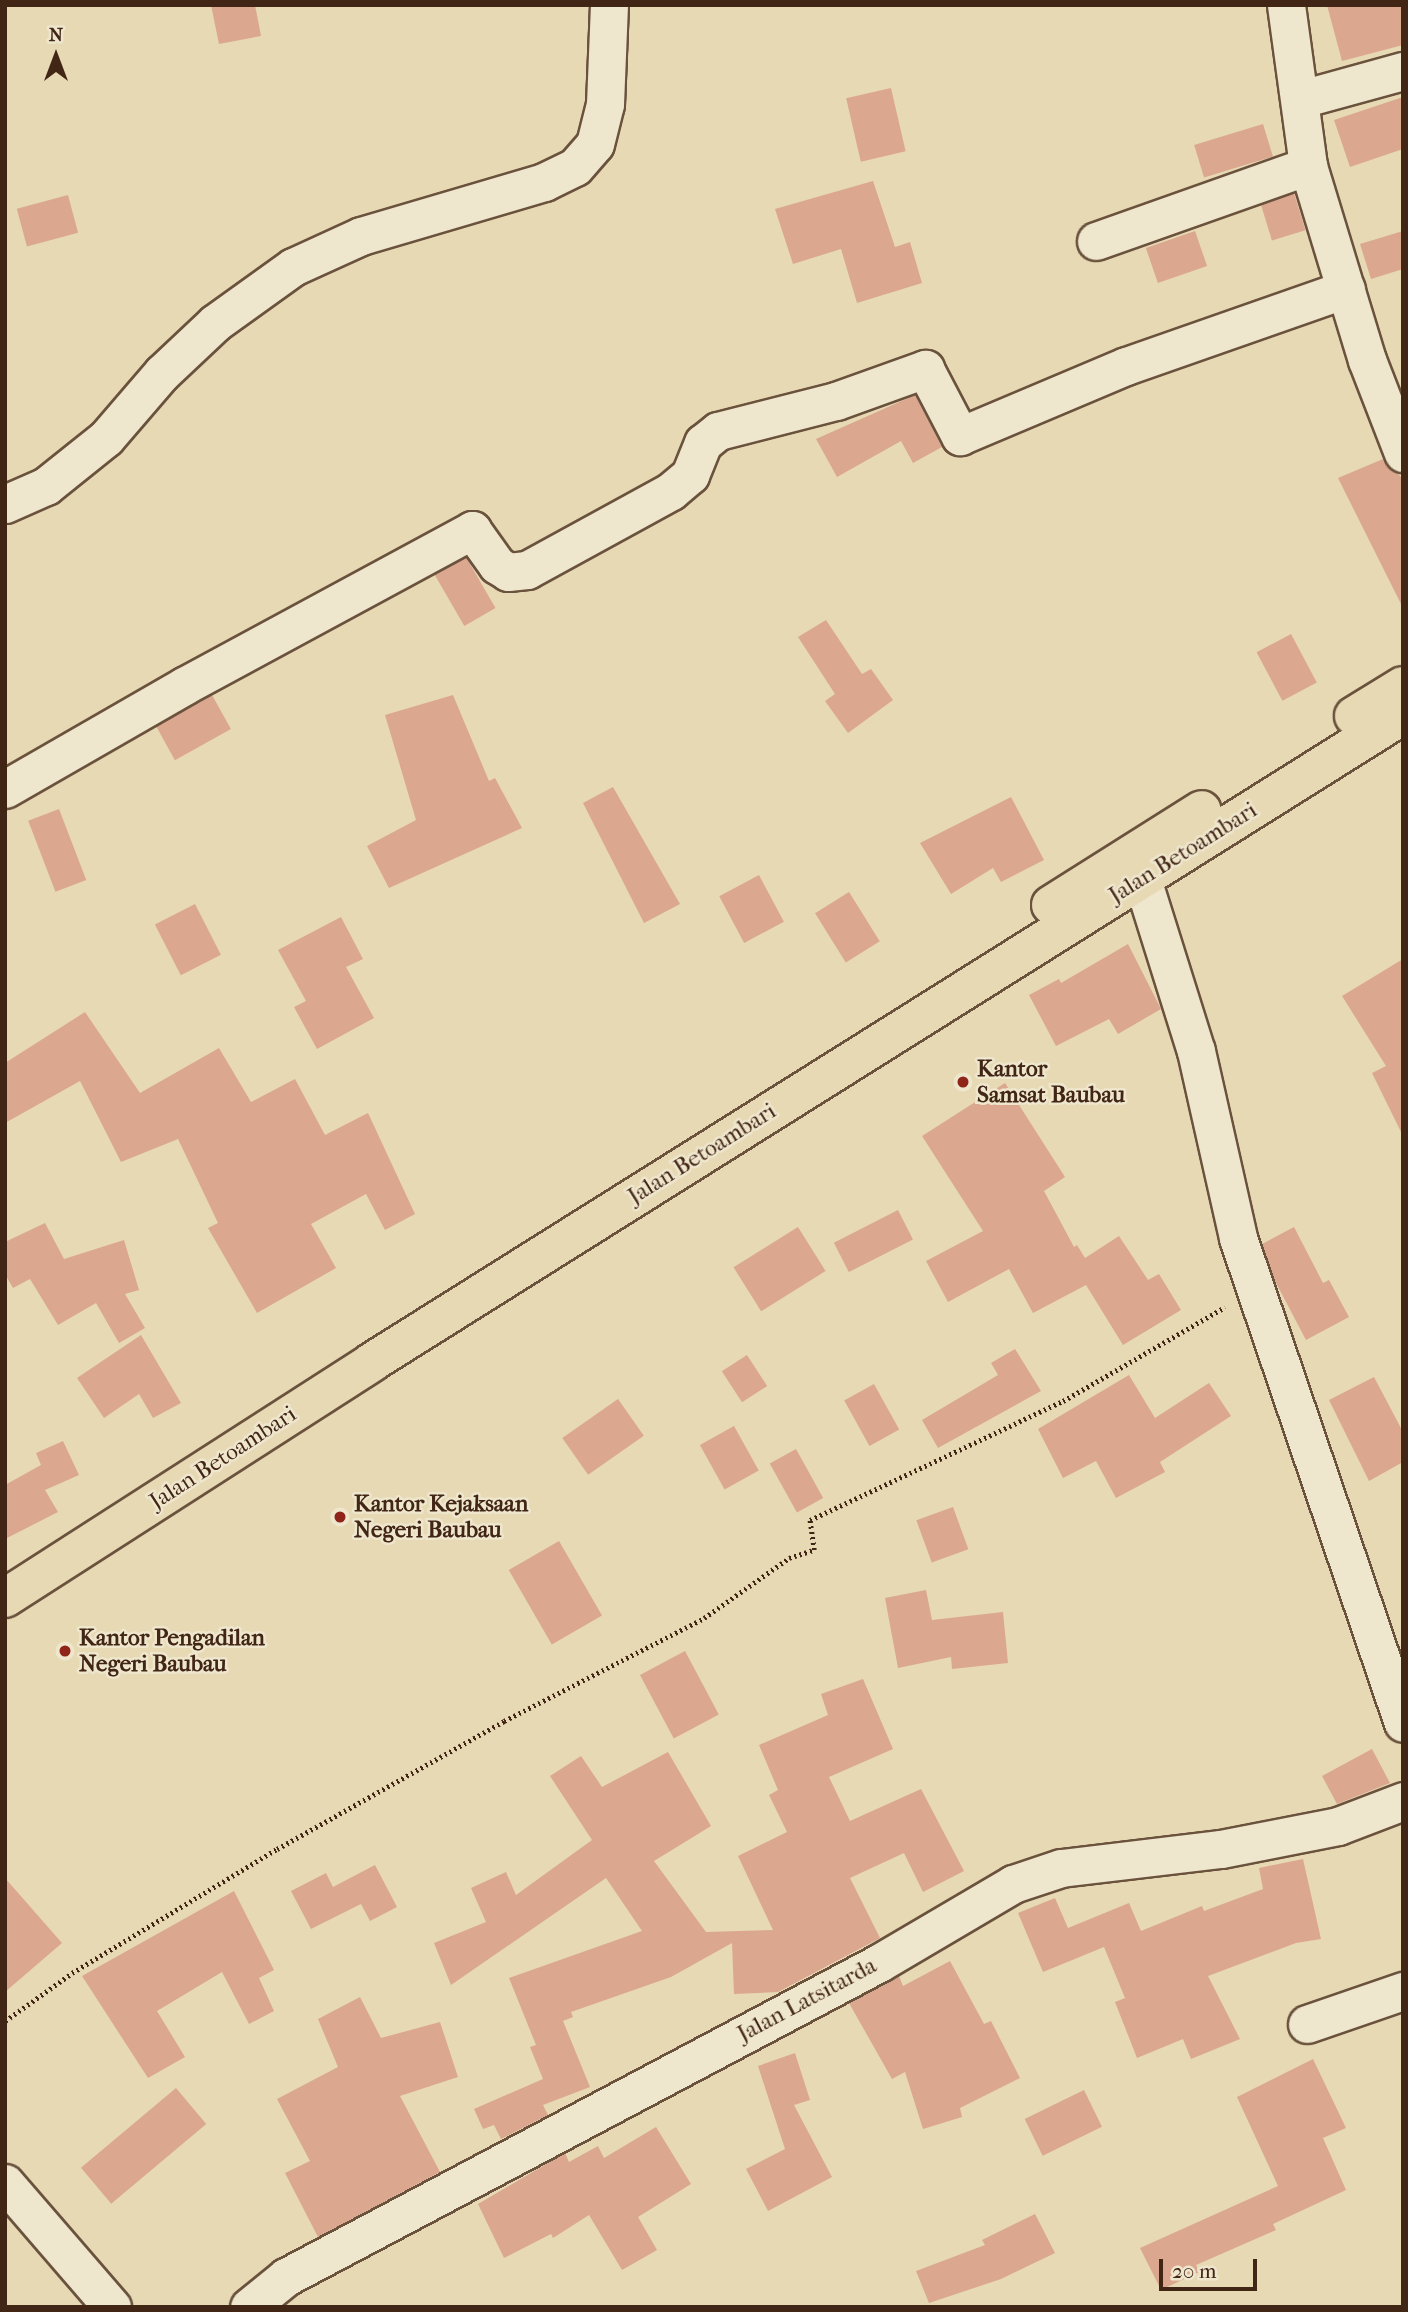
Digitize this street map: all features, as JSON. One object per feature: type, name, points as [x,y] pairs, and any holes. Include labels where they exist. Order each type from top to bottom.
[{"type":"main road","name":"Jalan Betoambari","points":[[5,1598],[746,1111],[1403,686]]},
{"type":"main road","name":"Jalan Betoambari","points":[[5,1567],[746,1111],[1142,879],[1403,715]]},
{"type":"street","points":[[5,504],[46,486],[106,438],[162,373],[215,323],[293,267],[361,236],[544,182],[575,167],[595,144],[605,104],[609,5]]},
{"type":"street","points":[[1286,5],[1301,99],[1308,166],[1346,289],[1403,453]]},
{"type":"street","points":[[1301,99],[1403,71]]},
{"type":"street","points":[[1096,241],[1308,166]]},
{"type":"street","points":[[5,789],[184,686],[472,530],[497,565],[508,572],[527,570],[671,491],[690,475],[703,443],[718,430],[836,401],[925,369],[960,436],[1126,366],[1346,289]]},
{"type":"street","points":[[1142,879],[1196,1051],[1238,1238],[1403,1723]]},
{"type":"street","name":"Jalan Latsitarda","points":[[249,2307],[286,2277],[879,1963],[1013,1884],[1061,1868],[1221,1849],[1338,1826],[1403,1801]]},
{"type":"street","points":[[1307,2024],[1403,1991]]},
{"type":"street","points":[[5,2183],[112,2307]]},
{"type":"path","points":[[5,2021],[72,1973],[277,1849],[505,1721],[704,1618],[789,1558],[814,1550],[810,1520],[1063,1401],[1256,1290]]},
{"type":"building","points":[[211,5],[255,5],[261,36],[219,44]]},
{"type":"building","points":[[1327,5],[1403,5],[1403,45],[1342,61]]},
{"type":"building","points":[[891,88],[906,151],[861,162],[846,98]]},
{"type":"building","points":[[1403,97],[1403,149],[1350,167],[1334,120]]},
{"type":"building","points":[[1263,124],[1273,157],[1204,178],[1194,145]]},
{"type":"building","points":[[873,181],[895,247],[910,242],[922,283],[857,303],[841,249],[793,264],[775,209]]},
{"type":"building","points":[[1294,193],[1305,230],[1272,241],[1261,203]]},
{"type":"building","points":[[68,195],[78,233],[27,246],[17,209]]},
{"type":"building","points":[[1195,231],[1207,266],[1158,283],[1146,248]]},
{"type":"building","points":[[1403,231],[1403,269],[1371,279],[1360,244]]},
{"type":"building","points":[[915,395],[942,447],[913,463],[901,441],[837,477],[816,439]]},
{"type":"building","points":[[1383,459],[1403,479],[1403,608],[1338,478]]},
{"type":"building","points":[[466,557],[496,608],[464,626],[435,575]]},
{"type":"building","points":[[826,620],[862,674],[871,669],[893,700],[848,733],[825,701],[835,694],[798,637]]},
{"type":"building","points":[[1291,634],[1317,683],[1282,701],[1257,652]]},
{"type":"building","points":[[212,695],[231,729],[175,760],[156,726]]},
{"type":"building","points":[[453,695],[489,781],[495,778],[522,828],[389,888],[367,846],[416,820],[385,715]]},
{"type":"building","points":[[613,787],[680,904],[644,923],[583,803]]},
{"type":"building","points":[[1011,797],[1044,860],[1001,882],[993,868],[951,894],[920,843]]},
{"type":"building","points":[[59,809],[86,880],[55,892],[28,821]]},
{"type":"building","points":[[759,875],[784,922],[744,943],[719,896]]},
{"type":"building","points":[[849,892],[880,941],[846,962],[815,913]]},
{"type":"building","points":[[195,904],[221,955],[181,975],[155,924]]},
{"type":"building","points":[[341,917],[363,959],[346,967],[374,1018],[317,1049],[294,1007],[306,1001],[278,950]]},
{"type":"building","points":[[1128,944],[1161,1009],[1118,1034],[1109,1019],[1056,1046],[1029,995],[1059,979],[1061,983]]},
{"type":"building","points":[[1403,959],[1403,1136],[1372,1073],[1386,1066],[1342,996]]},
{"type":"building","points":[[85,1012],[140,1093],[219,1048],[251,1102],[295,1079],[325,1135],[368,1113],[415,1214],[385,1230],[366,1194],[311,1224],[336,1268],[257,1313],[208,1228],[218,1223],[178,1139],[121,1162],[80,1081],[5,1123],[5,1063]]},
{"type":"building","points":[[1005,1083],[1065,1177],[1044,1191],[1074,1247],[1077,1245],[1085,1258],[1119,1236],[1148,1280],[1159,1274],[1181,1310],[1123,1345],[1086,1285],[1033,1313],[1009,1269],[948,1302],[926,1261],[983,1231],[922,1136]]},
{"type":"building","points":[[898,1210],[913,1239],[849,1272],[834,1243]]},
{"type":"building","points":[[45,1223],[64,1259],[124,1240],[139,1290],[125,1294],[145,1328],[119,1343],[96,1303],[58,1325],[30,1279],[13,1288],[5,1274],[5,1242]]},
{"type":"building","points":[[798,1227],[826,1271],[761,1311],[734,1267]]},
{"type":"building","points":[[1294,1227],[1323,1283],[1329,1280],[1349,1317],[1306,1340],[1275,1281],[1262,1244]]},
{"type":"building","points":[[141,1335],[181,1403],[153,1418],[139,1394],[104,1418],[77,1378]]},
{"type":"building","points":[[1015,1349],[1041,1391],[938,1448],[922,1420],[998,1375],[991,1363]]},
{"type":"building","points":[[747,1355],[767,1386],[742,1402],[722,1371]]},
{"type":"building","points":[[1129,1375],[1155,1418],[1209,1383],[1231,1416],[1160,1462],[1165,1472],[1116,1498],[1096,1461],[1063,1478],[1038,1429]]},
{"type":"building","points":[[1374,1377],[1403,1432],[1403,1462],[1369,1481],[1329,1400]]},
{"type":"building","points":[[874,1384],[899,1429],[869,1446],[844,1400]]},
{"type":"building","points":[[618,1399],[644,1436],[588,1475],[562,1438]]},
{"type":"building","points":[[734,1426],[759,1471],[725,1490],[700,1445]]},
{"type":"building","points":[[63,1441],[79,1475],[45,1490],[58,1512],[5,1539],[5,1485],[41,1465],[36,1453]]},
{"type":"building","points":[[796,1449],[823,1498],[797,1513],[770,1464]]},
{"type":"building","points":[[953,1507],[968,1549],[932,1563],[916,1520]]},
{"type":"building","points":[[559,1541],[602,1615],[552,1644],[509,1570]]},
{"type":"building","points":[[926,1590],[932,1620],[1003,1612],[1008,1663],[952,1669],[951,1657],[898,1668],[885,1598]]},
{"type":"building","points":[[685,1651],[719,1715],[674,1739],[640,1675]]},
{"type":"building","points":[[863,1679],[893,1749],[829,1777],[850,1821],[921,1789],[964,1871],[923,1892],[904,1853],[850,1878],[880,1938],[778,1992],[734,1994],[732,1943],[671,1977],[571,2012],[573,2017],[563,2021],[590,2087],[543,2105],[548,2115],[501,2139],[494,2125],[483,2129],[474,2109],[543,2079],[530,2047],[536,2045],[509,1978],[642,1931],[606,1878],[451,1985],[434,1943],[486,1922],[471,1888],[506,1872],[516,1895],[592,1840],[550,1776],[581,1756],[602,1787],[668,1752],[711,1826],[654,1861],[706,1932],[773,1930],[738,1856],[787,1832],[769,1795],[778,1790],[759,1745],[828,1715],[821,1694]]},
{"type":"building","points":[[1372,1749],[1390,1783],[1337,1804],[1322,1776]]},
{"type":"building","points":[[1303,1859],[1321,1939],[1296,1943],[1208,1976],[1240,2039],[1191,2059],[1183,2039],[1137,2058],[1115,2002],[1125,1998],[1104,1947],[1043,1972],[1018,1913],[1055,1898],[1068,1928],[1129,1903],[1141,1931],[1202,1906],[1204,1911],[1263,1889],[1259,1868]]},
{"type":"building","points":[[375,1865],[397,1907],[370,1921],[361,1904],[311,1929],[291,1891],[326,1873],[333,1887]]},
{"type":"building","points":[[5,1878],[62,1943],[5,1992]]},
{"type":"building","points":[[234,1891],[274,1970],[259,1978],[274,2011],[249,2024],[222,1972],[157,2011],[185,2057],[148,2078],[82,1976]]},
{"type":"building","points":[[950,1961],[984,2024],[991,2021],[1020,2078],[960,2108],[962,2117],[923,2129],[905,2072],[892,2079],[849,2003],[899,1976],[903,1986]]},
{"type":"building","points":[[360,1997],[381,2038],[440,2022],[458,2077],[400,2096],[440,2172],[318,2237],[285,2173],[310,2161],[277,2099],[338,2067],[318,2019]]},
{"type":"building","points":[[795,2053],[810,2100],[794,2105],[832,2177],[768,2211],[746,2169],[785,2149],[758,2066]]},
{"type":"building","points":[[1313,2059],[1346,2128],[1323,2138],[1346,2190],[1273,2224],[1276,2230],[1196,2265],[1199,2272],[1161,2290],[1140,2248],[1278,2186],[1237,2097]]},
{"type":"building","points":[[176,2088],[206,2124],[111,2204],[81,2168]]},
{"type":"building","points":[[1084,2090],[1102,2127],[1043,2156],[1025,2119]]},
{"type":"building","points":[[656,2127],[691,2184],[638,2217],[657,2250],[622,2270],[589,2215],[553,2238],[551,2234],[504,2258],[478,2204],[565,2153],[569,2162],[598,2146],[604,2158]]},
{"type":"building","points":[[1035,2214],[1055,2253],[1001,2279],[929,2303],[916,2271],[985,2245],[982,2240]]},
{"type":"place","name":"Kantor Samsat Baubau","points":[[963,1082]]},
{"type":"place","name":"Kantor Kejaksaan Negeri Baubau","points":[[340,1517]]},
{"type":"place","name":"Kantor Pengadilan Negeri Baubau","points":[[65,1651]]}]
